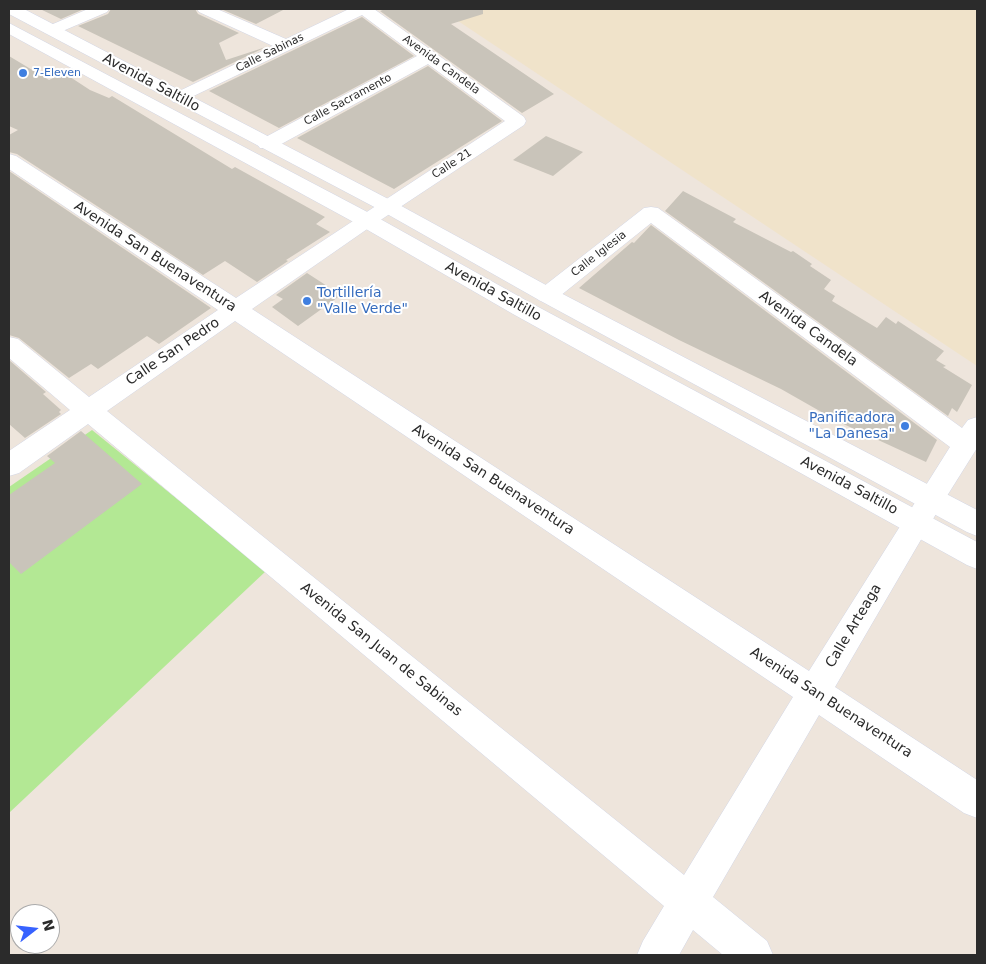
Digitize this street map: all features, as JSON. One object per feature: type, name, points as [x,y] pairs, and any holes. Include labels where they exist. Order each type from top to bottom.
[{"type":"street","name":"Avenida Saltillo","points":[[12,9],[387,206],[547,295],[924,511],[977,556]]},
{"type":"street","points":[[9,48],[101,9]]},
{"type":"street","points":[[205,9],[285,45]]},
{"type":"street","name":"Calle Sabinas","points":[[180,98],[362,9]]},
{"type":"street","name":"Avenida Candela","points":[[362,9],[517,121]]},
{"type":"street","name":"Avenida Saltillo","points":[[9,28],[366,220],[521,308],[924,511],[977,524]]},
{"type":"street","name":"Calle Sacramento","points":[[267,144],[429,56]]},
{"type":"street","name":"Calle 21","points":[[387,206],[517,121]]},
{"type":"street","name":"Avenida San Buenaventura","points":[[9,160],[977,800]]},
{"type":"street","name":"Calle San Pedro","points":[[9,465],[387,206]]},
{"type":"street","name":"Avenida Candela","points":[[651,213],[971,436]]},
{"type":"street","name":"Calle Iglesia","points":[[547,295],[651,213]]},
{"type":"street","name":"Avenida San Juan de Sabinas","points":[[9,345],[753,955]]},
{"type":"street","name":"Calle Arteaga","points":[[657,955],[814,692],[971,436]]},
{"type":"shaded area","points":[[440,9],[977,9],[977,366]]},
{"type":"green space","points":[[92,430],[266,571],[9,813],[9,487]]},
{"type":"building","points":[[40,9],[84,9],[61,19]]},
{"type":"building","points":[[111,9],[195,9],[198,14],[239,33],[219,43],[226,60],[266,47],[193,82],[78,26],[108,14]]},
{"type":"building","points":[[221,9],[285,9],[256,24]]},
{"type":"building","points":[[385,9],[483,9],[483,14],[451,24],[554,94],[522,113],[380,11]]},
{"type":"building","points":[[362,17],[414,56],[279,128],[209,91]]},
{"type":"building","points":[[9,56],[49,80],[64,73],[90,90],[109,98],[112,96],[232,169],[235,167],[325,217],[316,224],[330,232],[286,260],[288,261],[257,282],[225,261],[203,275],[17,154],[9,152],[9,135],[18,130],[9,126]]},
{"type":"building","points":[[428,66],[502,121],[394,189],[297,138]]},
{"type":"building","points":[[546,136],[583,152],[553,176],[513,160]]},
{"type":"building","points":[[9,171],[211,308],[159,344],[147,336],[98,369],[91,364],[69,378],[19,338],[9,335]]},
{"type":"building","points":[[683,191],[736,219],[733,222],[791,252],[793,251],[812,264],[810,266],[831,280],[824,289],[835,296],[832,301],[877,328],[886,317],[896,324],[898,321],[944,351],[936,360],[946,366],[943,367],[972,385],[957,412],[952,408],[948,416],[665,211]]},
{"type":"building","points":[[651,225],[937,440],[926,462],[839,422],[781,389],[679,340],[579,288],[632,242],[634,243]]},
{"type":"building","name":"Tortillería \"Valle Verde\"","points":[[307,273],[341,295],[298,326],[272,307],[283,299],[276,295]]},
{"type":"building","points":[[9,360],[46,392],[43,394],[61,410],[59,412],[61,414],[25,438],[9,424]]},
{"type":"building","points":[[81,431],[142,484],[21,574],[9,562],[9,495],[55,463],[47,456]]},
{"type":"place","name":"7-Eleven","points":[[23,73]]},
{"type":"place","name":"Tortillería \"Valle Verde\"","points":[[307,301]]},
{"type":"place","name":"Panificadora \"La Danesa\"","points":[[905,426]]}]
